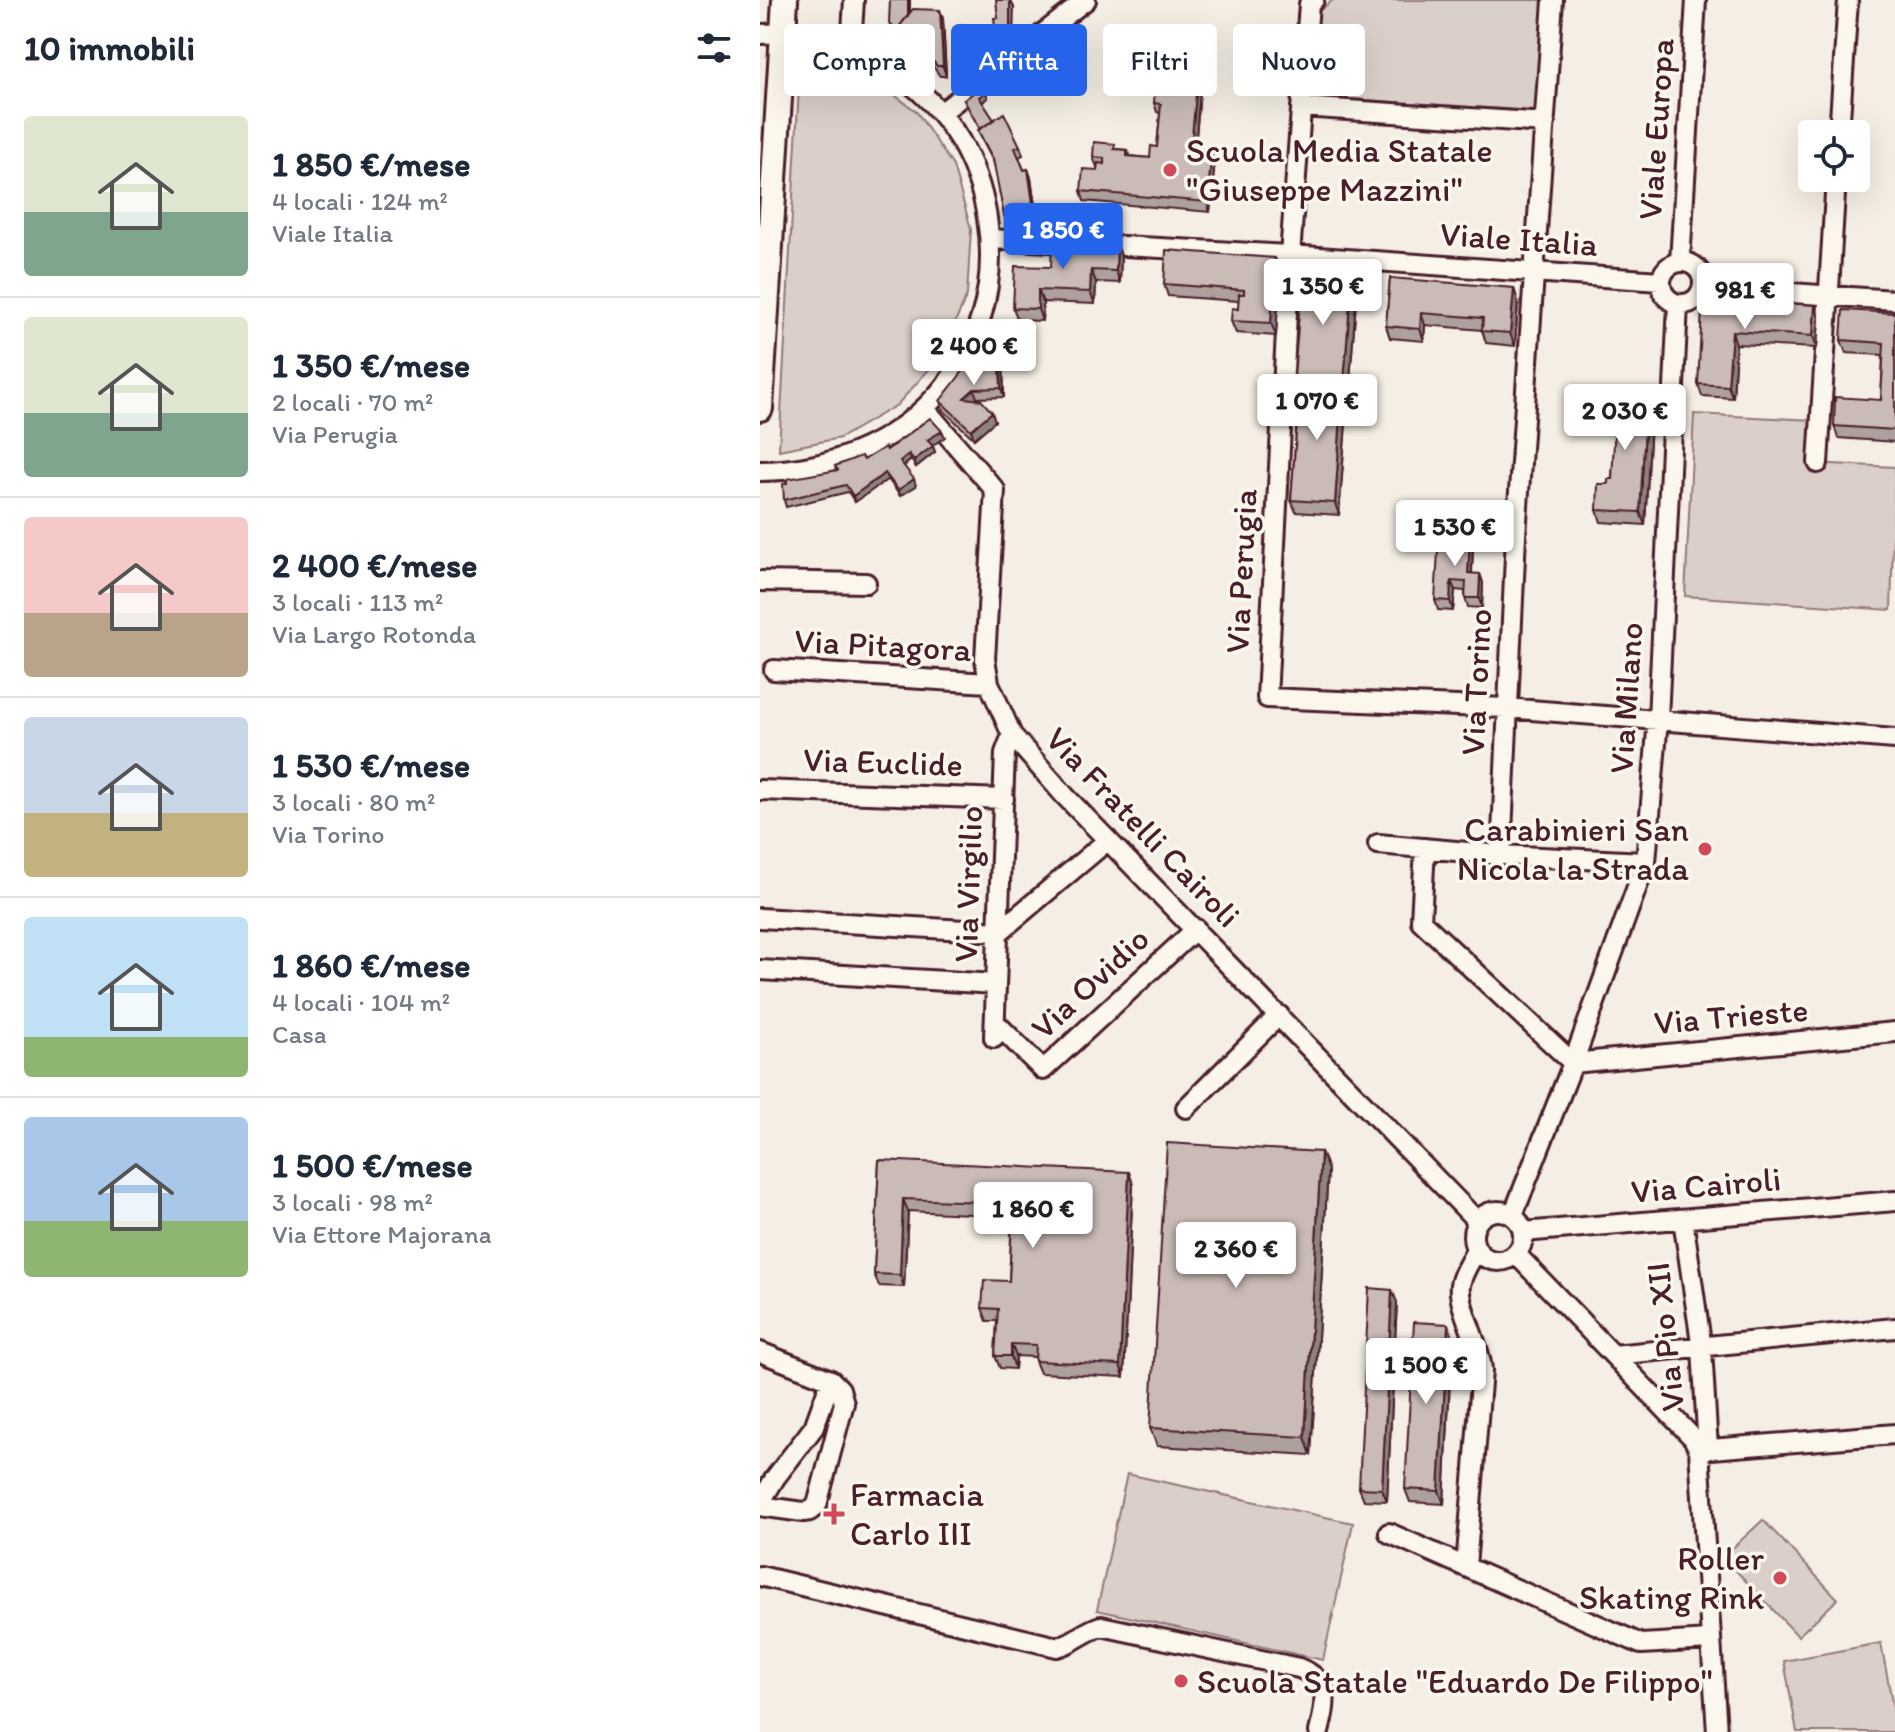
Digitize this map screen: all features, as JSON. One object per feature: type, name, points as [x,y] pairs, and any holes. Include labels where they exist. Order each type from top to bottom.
[{"type":"main road","points":[[760,408],[771,33],[785,0]]},
{"type":"street","points":[[852,24],[854,0]]},
{"type":"street","points":[[942,112],[1086,0]]},
{"type":"street","name":"Via Torino","points":[[1501,855],[1506,708],[1553,0]]},
{"type":"street","name":"Viale Europa","points":[[1680,262],[1696,0]]},
{"type":"street","points":[[1840,120],[1848,0]]},
{"type":"street","name":"Via Perugia","points":[[1311,2],[1290,255],[1267,698],[1506,708]]},
{"type":"street","points":[[760,471],[817,467],[875,445],[925,409],[949,381],[969,348],[982,314],[990,277],[991,239],[984,196],[963,145],[942,112],[926,96]]},
{"type":"street","points":[[1301,107],[1545,123]]},
{"type":"street","points":[[1818,463],[1835,192]]},
{"type":"street","name":"Viale Italia","points":[[991,239],[1290,255],[1660,281]]},
{"type":"street","points":[[1680,262],[1697,269],[1703,287],[1691,302],[1678,304],[1663,293],[1660,281],[1667,268],[1680,262]]},
{"type":"street","points":[[1703,287],[1895,300]]},
{"type":"street","name":"Via Milano","points":[[1513,1215],[1573,1063],[1646,862],[1658,719],[1678,304]]},
{"type":"street","name":"Via Fratelli Cairoli","points":[[925,409],[995,490],[985,659],[989,683],[1012,735],[1065,796],[1477,1221]]},
{"type":"street","points":[[760,581],[866,583]]},
{"type":"street","name":"Via Pitagora","points":[[774,670],[989,683]]},
{"type":"street","points":[[1506,708],[1895,739]]},
{"type":"street","name":"Via Virgilio","points":[[994,1030],[1005,753],[1012,735]]},
{"type":"street","name":"Via Euclide","points":[[760,790],[1004,799]]},
{"type":"street","points":[[760,918],[999,932],[1108,840]]},
{"type":"street","points":[[1378,844],[1501,855],[1646,862]]},
{"type":"street","points":[[1425,848],[1421,921],[1573,1063]]},
{"type":"street","name":"Via Ovidio","points":[[994,1030],[1043,1070],[1196,929]]},
{"type":"street","points":[[760,970],[996,984]]},
{"type":"street","points":[[1186,1108],[1279,1015]]},
{"type":"street","name":"Via Trieste","points":[[1573,1063],[1895,1032]]},
{"type":"street","name":"Via Cairoli","points":[[1523,1232],[1895,1201]]},
{"type":"street","points":[[1494,1211],[1513,1215],[1523,1232],[1522,1244],[1509,1259],[1491,1261],[1476,1250],[1472,1236],[1477,1221],[1494,1211]]},
{"type":"street","name":"Via Pio XII","points":[[1683,1219],[1702,1349],[1710,1640],[1717,1732]]},
{"type":"street","points":[[1466,1567],[1482,1370],[1481,1354],[1460,1297],[1460,1282],[1476,1250]]},
{"type":"street","points":[[1516,1254],[1704,1449],[1895,1434]]},
{"type":"street","points":[[1613,1355],[1702,1349],[1895,1328]]},
{"type":"street","points":[[760,1352],[831,1380],[840,1389],[844,1403],[817,1505],[803,1512],[760,1505],[775,1478],[814,1427],[831,1380]]},
{"type":"street","points":[[1389,1533],[1641,1644],[1710,1640]]},
{"type":"street","points":[[760,1576],[1057,1647],[1070,1644],[1082,1633],[1101,1626],[1299,1668],[1318,1679],[1323,1689],[1326,1700],[1319,1732]]},
{"type":"shaded area","points":[[1333,0],[1543,0],[1535,111],[1318,97],[1365,96],[1365,24],[1317,24],[1318,12]]},
{"type":"shaded area","points":[[799,96],[896,96],[916,111],[953,166],[971,229],[967,295],[941,356],[897,405],[840,438],[779,450]]},
{"type":"shaded area","points":[[1694,414],[1813,420],[1811,463],[1895,467],[1891,610],[1685,596]]},
{"type":"shaded area","points":[[1127,1474],[1353,1523],[1323,1660],[1097,1610]]},
{"type":"shaded area","name":"Roller Skating Rink","points":[[1763,1520],[1838,1599],[1798,1636],[1723,1557]]},
{"type":"shaded area","points":[[1881,1643],[1895,1732],[1797,1732],[1784,1661]]},
{"type":"building","points":[[890,0],[908,0],[908,16],[901,24],[889,23]]},
{"type":"building","points":[[996,0],[1010,0],[1010,24],[995,24],[994,18],[998,18]]},
{"type":"building","points":[[913,9],[940,10],[943,66],[935,64],[935,24],[901,24]]},
{"type":"building","points":[[969,96],[980,96],[994,120],[980,129],[964,100]]},
{"type":"building","points":[[1155,96],[1196,96],[1191,148],[1212,150],[1207,202],[1081,191],[1083,169],[1097,170],[1098,163],[1104,164],[1104,158],[1093,157],[1094,142],[1115,144],[1114,149],[1127,150],[1127,156],[1150,158],[1151,146],[1157,147],[1161,104],[1154,103]]},
{"type":"building","points":[[1004,113],[1020,146],[1015,148],[1024,170],[1028,169],[1035,217],[1004,215],[993,159],[978,130]]},
{"type":"building","points":[[1052,241],[1117,243],[1116,271],[1091,270],[1090,292],[1038,290],[1038,309],[1013,308],[1015,266],[1051,267]]},
{"type":"building","points":[[1166,250],[1275,258],[1271,323],[1231,321],[1232,308],[1238,309],[1239,294],[1244,294],[1244,290],[1164,284]]},
{"type":"building","points":[[1302,272],[1352,275],[1344,382],[1294,378]]},
{"type":"building","points":[[1390,278],[1514,288],[1510,333],[1482,331],[1483,318],[1421,313],[1420,329],[1386,326]]},
{"type":"building","points":[[1730,300],[1815,305],[1813,336],[1732,331],[1728,386],[1698,384],[1702,310],[1708,311],[1716,303],[1730,304]]},
{"type":"building","points":[[1843,310],[1895,313],[1895,430],[1834,426],[1835,397],[1881,400],[1884,343],[1841,340]]},
{"type":"building","points":[[979,346],[999,348],[1001,388],[974,389],[964,398],[981,400],[992,412],[971,430],[940,401]]},
{"type":"building","points":[[1300,381],[1343,384],[1335,503],[1291,500]]},
{"type":"building","points":[[1605,392],[1647,394],[1640,512],[1597,510],[1598,484],[1608,484],[1608,479],[1612,479],[1615,424],[1611,424],[1611,418],[1603,418]]},
{"type":"building","points":[[930,418],[942,431],[927,440],[933,446],[914,460],[909,454],[900,461],[914,479],[898,490],[885,473],[853,496],[846,485],[784,500],[783,484],[787,483],[787,479],[838,470],[835,466],[861,456],[864,460],[885,447],[887,450]]},
{"type":"building","points":[[1439,536],[1470,538],[1468,573],[1480,574],[1479,598],[1465,598],[1466,582],[1451,581],[1450,601],[1435,600]]},
{"type":"building","points":[[1167,1143],[1321,1152],[1305,1437],[1150,1428]]},
{"type":"building","points":[[879,1160],[1129,1172],[1120,1365],[1035,1361],[1036,1345],[1011,1344],[1011,1356],[995,1356],[998,1309],[982,1308],[984,1280],[1009,1281],[1013,1203],[903,1199],[900,1275],[874,1274]]},
{"type":"building","points":[[1369,1288],[1392,1290],[1382,1489],[1359,1488]]},
{"type":"building","points":[[1414,1322],[1448,1324],[1439,1491],[1405,1489]]},
{"type":"place","name":"Scuola Media Statale \"Giuseppe Mazzini\"","points":[[1170,170]]},
{"type":"place","name":"Carabinieri San Nicola la Strada","points":[[1705,849]]},
{"type":"place","name":"Farmacia Carlo III","points":[[834,1514]]},
{"type":"place","name":"Roller Skating Rink","points":[[1780,1578]]},
{"type":"place","name":"Scuola Statale \"Eduardo De Filippo\"","points":[[1181,1681]]}]
